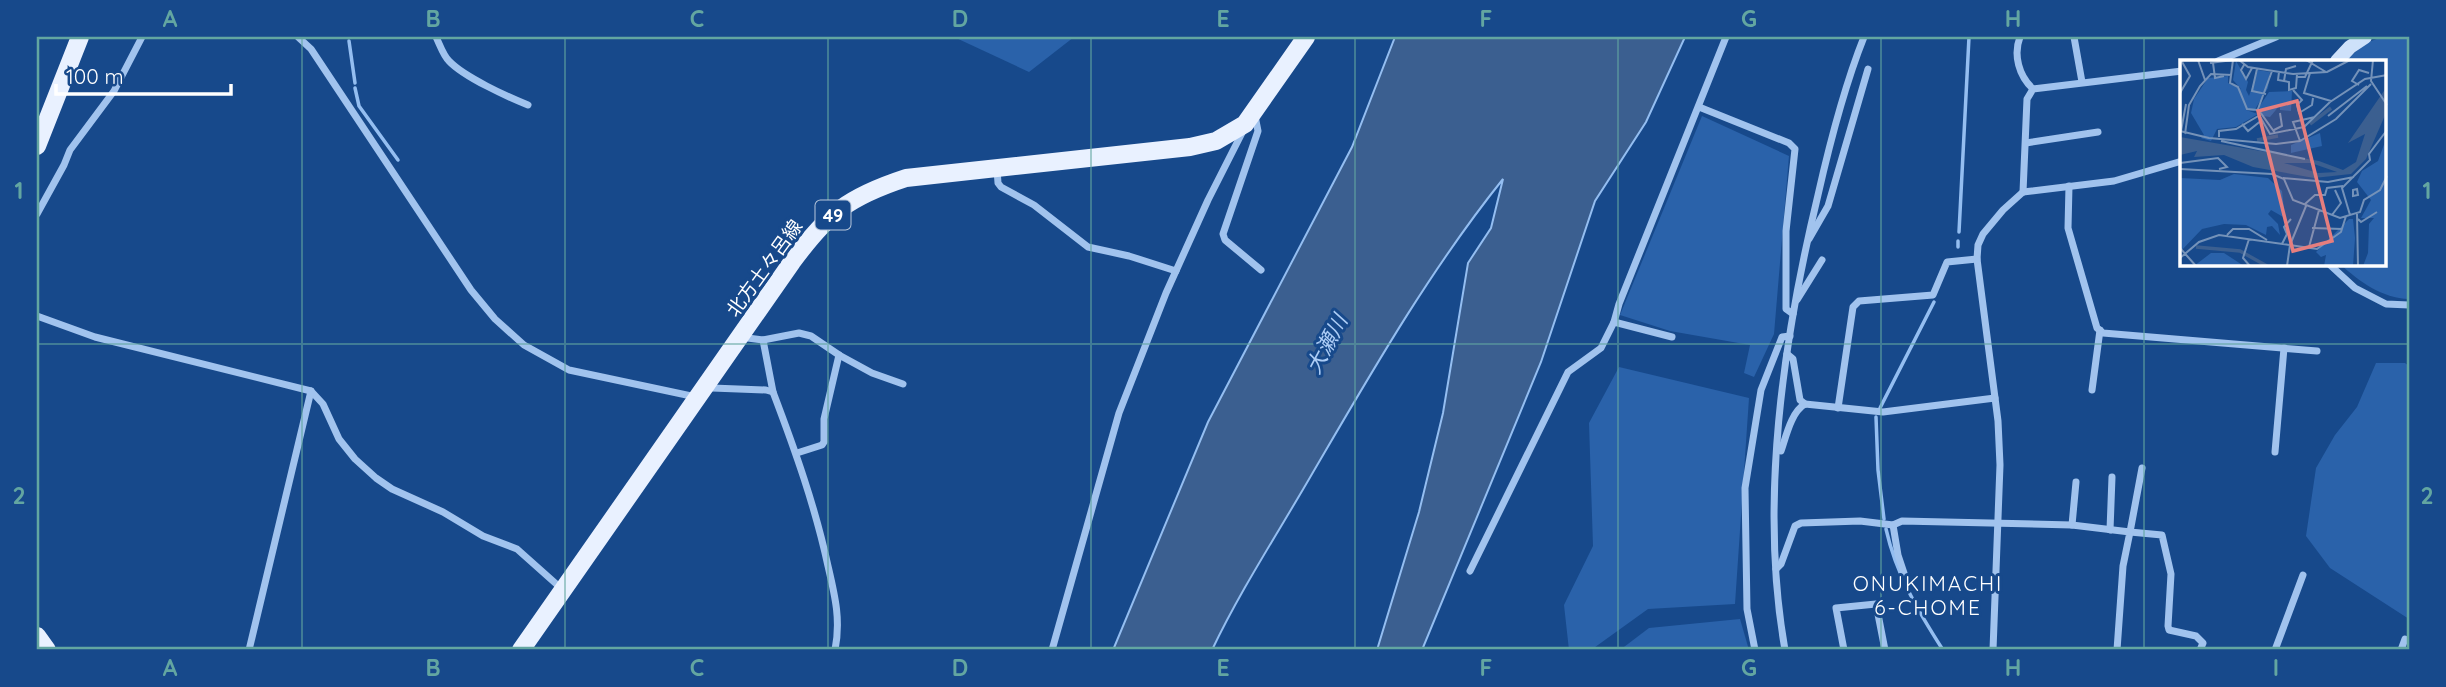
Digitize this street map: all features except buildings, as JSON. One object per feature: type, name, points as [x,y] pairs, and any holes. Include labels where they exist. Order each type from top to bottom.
[{"type":"main road","points":[[37,146],[80,37]]},
{"type":"main road","name":"北方土々呂線","points":[[521,650],[809,239],[841,207],[871,190],[906,178],[1190,147],[1216,141],[1250,118],[1306,37]]},
{"type":"main road","points":[[37,636],[47,650]]},
{"type":"street","points":[[37,214],[70,150],[114,91],[142,37]]},
{"type":"street","points":[[298,37],[311,49],[471,290],[495,319],[524,345],[569,370],[701,390],[766,390],[773,393]]},
{"type":"street","points":[[436,37],[450,62],[528,105]]},
{"type":"street","points":[[1470,571],[1568,372],[1601,348],[1614,322],[1726,37]]},
{"type":"street","points":[[1785,650],[1776,569],[1777,462],[1787,354],[1794,304],[1826,159],[1864,37]]},
{"type":"street","points":[[2020,37],[2016,46],[2019,69],[2033,89]]},
{"type":"street","points":[[2074,37],[2082,82]]},
{"type":"street","points":[[2220,60],[2276,37]]},
{"type":"street","points":[[2338,60],[2365,37]]},
{"type":"street","points":[[1807,242],[1816,231],[1828,206],[1868,69]]},
{"type":"street","points":[[2033,89],[2180,71]]},
{"type":"street","points":[[2023,192],[2027,99],[2033,89]]},
{"type":"street","points":[[1699,107],[1789,143],[1795,149],[1786,232],[1786,309],[1793,314]]},
{"type":"street","points":[[1250,118],[1258,131],[1223,234],[1225,240],[1261,270]]},
{"type":"street","points":[[1052,650],[1119,413],[1176,271],[1208,200],[1250,118]]},
{"type":"street","points":[[2026,143],[2098,132]]},
{"type":"street","points":[[1993,650],[2000,465],[1977,259],[1983,234],[2023,192],[2113,181],[2180,162]]},
{"type":"street","points":[[997,168],[998,183],[1001,187],[1034,205],[1081,243],[1176,271]]},
{"type":"street","points":[[2069,186],[2068,228],[2099,330],[2092,390]]},
{"type":"street","points":[[1838,408],[1853,307],[1859,301],[1933,295],[1947,262],[1977,259]]},
{"type":"street","points":[[1794,304],[1822,260]]},
{"type":"street","points":[[2331,266],[2355,288],[2386,304],[2409,305]]},
{"type":"street","points":[[37,316],[94,337],[311,391],[323,404],[339,439],[355,459],[376,478],[392,489],[453,517],[483,536],[517,549],[563,590]]},
{"type":"street","points":[[1614,322],[1672,337]]},
{"type":"street","points":[[2099,330],[2103,333],[2317,351]]},
{"type":"street","points":[[739,337],[763,340],[799,333],[811,336],[872,373],[903,384]]},
{"type":"street","points":[[1755,650],[1747,609],[1745,488],[1761,390],[1782,337],[1790,336]]},
{"type":"street","points":[[763,340],[773,393],[797,453],[822,538],[840,627],[835,650]]},
{"type":"street","points":[[2275,452],[2284,348]]},
{"type":"street","points":[[1787,354],[1793,359],[1800,400],[1805,404],[1883,412],[1994,398]]},
{"type":"street","points":[[797,453],[824,442],[824,419],[839,355]]},
{"type":"street","points":[[249,650],[311,391]]},
{"type":"street","points":[[1777,462],[1799,407],[1805,404]]},
{"type":"street","points":[[2117,650],[2123,566],[2142,468]]},
{"type":"street","points":[[2110,530],[2112,477]]},
{"type":"street","points":[[2072,525],[2076,482]]},
{"type":"street","points":[[1776,569],[1781,564],[1795,526],[1801,523],[1860,522],[1893,525],[1902,521],[2072,525],[2162,535],[2171,574],[2169,630],[2196,636],[2203,643],[2200,650]]},
{"type":"street","points":[[1893,525],[1904,573]]},
{"type":"street","points":[[2276,650],[2303,575]]},
{"type":"street","points":[[1844,650],[1836,608],[1876,604],[1885,650]]},
{"type":"street","points":[[2401,650],[2405,639]]},
{"type":"shaded area","points":[[954,37],[1074,37],[1029,72]]},
{"type":"shaded area","points":[[2382,37],[2409,37],[2409,299],[2390,296],[2372,288],[2342,266],[2386,266],[2386,60],[2346,60],[2366,43]]},
{"type":"shaded area","points":[[1702,116],[1789,156],[1774,334],[1754,377],[1744,373],[1750,345],[1670,331],[1620,315]]},
{"type":"shaded area","points":[[2376,363],[2405,363],[2409,366],[2409,619],[2330,568],[2306,536],[2316,468],[2335,435],[2357,407]]},
{"type":"shaded area","points":[[1619,367],[1749,398],[1735,604],[1648,609],[1591,650],[1569,650],[1564,605],[1593,546],[1589,423]]},
{"type":"shaded area","points":[[1740,619],[1749,650],[1620,650],[1649,628]]},
{"type":"water","name":"大瀬川","points":[[1395,37],[1685,37],[1646,122],[1595,201],[1541,362],[1422,650],[1377,650],[1419,512],[1443,413],[1468,263],[1491,228],[1503,179],[1451,249],[1402,323],[1247,583],[1212,650],[1113,650],[1208,422],[1352,147]]},
{"type":"waterway","points":[[1959,232],[1969,37]]},
{"type":"waterway","points":[[349,41],[355,83]]},
{"type":"waterway","points":[[355,88],[359,106],[398,160]]},
{"type":"waterway","points":[[1958,241],[1958,247]]},
{"type":"waterway","points":[[1880,408],[1934,302]]},
{"type":"waterway","points":[[1876,417],[1878,470],[1884,519]]},
{"type":"waterway","points":[[1886,529],[1909,592],[1943,650]]},
{"type":"district","name":"ONUKIMACHI 6-CHOME","points":[[1928,595]]}]
